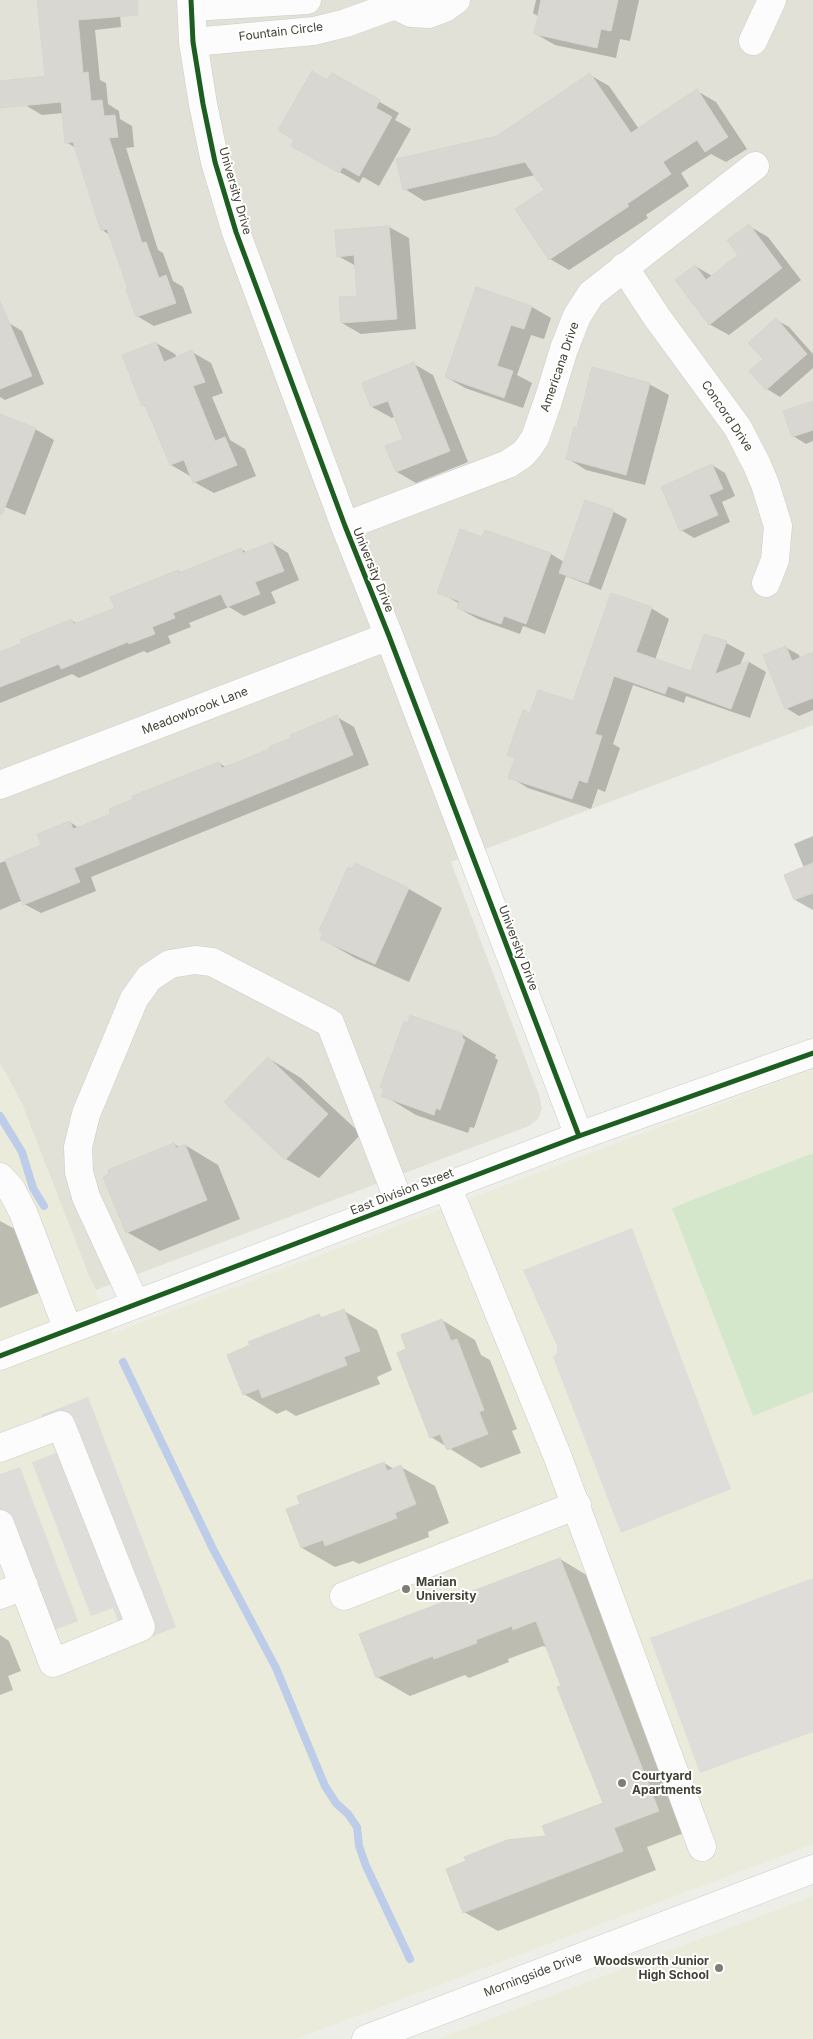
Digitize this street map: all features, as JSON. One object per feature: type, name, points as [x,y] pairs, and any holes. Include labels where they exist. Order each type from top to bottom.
[{"type":"street","points":[[191,4],[307,0]]},
{"type":"street","points":[[393,3],[411,12],[429,14],[445,8],[456,0]]},
{"type":"street","points":[[753,42],[772,0]]},
{"type":"street","name":"Fountain Circle","points":[[193,42],[314,31],[346,22],[393,3]]},
{"type":"street","name":"University Drive","points":[[191,4],[193,42],[208,133],[231,218],[344,526],[389,636],[579,1136]]},
{"type":"street","name":"Americana Drive","points":[[344,526],[508,464],[523,454],[529,448],[534,438],[577,316],[591,294],[755,166]]},
{"type":"street","name":"Concord Drive","points":[[624,267],[656,316],[738,428],[757,465],[778,526],[775,560],[766,583]]},
{"type":"street","name":"Meadowbrook Lane","points":[[0,785],[389,636]]},
{"type":"street","points":[[135,1304],[86,1197],[79,1172],[78,1147],[86,1114],[134,999],[149,978],[170,964],[195,960],[212,962],[330,1023],[400,1204]]},
{"type":"street","name":"East Division Street","points":[[0,1356],[579,1136],[813,1053]]},
{"type":"street","points":[[0,1177],[11,1189],[23,1212],[68,1330]]},
{"type":"street","points":[[447,1186],[577,1505],[702,1847]]},
{"type":"street","points":[[0,1448],[61,1425],[141,1627],[53,1663],[12,1591],[0,1524]]},
{"type":"street","points":[[344,1596],[577,1505]]},
{"type":"street","name":"Morningside Drive","points":[[366,2039],[813,1869]]},
{"type":"shaded area","points":[[0,0],[813,0],[813,725],[451,862],[539,1095],[542,1108],[538,1119],[529,1126],[96,1290],[22,1104],[0,1063]]},
{"type":"shaded area","name":"Marian University","points":[[0,1063],[22,1104],[113,1333],[813,1069],[813,1844],[296,2039],[0,2039]]},
{"type":"shaded area","points":[[632,1228],[731,1489],[621,1533],[553,1357],[557,1353],[557,1346],[523,1270]]},
{"type":"shaded area","points":[[88,1397],[176,1627],[128,1646],[113,1608],[91,1616],[32,1462],[56,1453],[41,1415]]},
{"type":"shaded area","points":[[20,1467],[78,1621],[29,1640],[0,1564],[0,1474]]},
{"type":"shaded area","points":[[813,1578],[813,1732],[700,1773],[650,1638]]},
{"type":"shaded area","name":"Woodsworth Junior High School","points":[[813,1896],[813,2039],[438,2039]]},
{"type":"green space","points":[[813,1153],[813,1392],[753,1416],[672,1208]]},
{"type":"building","points":[[37,0],[137,0],[138,15],[78,20],[83,73],[88,72],[91,101],[102,100],[104,116],[115,115],[118,137],[109,138],[142,243],[146,242],[159,278],[166,275],[176,303],[136,317],[107,229],[101,231],[73,142],[65,143],[61,102],[0,108],[0,81],[45,76]]},
{"type":"building","points":[[541,0],[618,0],[611,31],[601,29],[597,48],[534,34]]},
{"type":"building","points":[[312,71],[327,80],[332,73],[380,100],[376,108],[392,117],[359,176],[343,167],[339,173],[291,146],[294,140],[278,130]]},
{"type":"building","points":[[590,73],[631,133],[697,89],[728,137],[705,152],[697,140],[663,162],[671,174],[627,204],[629,206],[549,260],[515,209],[544,190],[525,162],[403,190],[396,159],[497,136]]},
{"type":"building","points":[[749,224],[782,268],[709,325],[675,280],[695,265],[706,280],[738,255],[727,240]]},
{"type":"building","points":[[389,226],[397,319],[341,323],[339,297],[357,296],[354,255],[337,257],[335,230]]},
{"type":"building","points":[[476,287],[532,306],[524,329],[511,325],[497,366],[513,371],[504,398],[445,377]]},
{"type":"building","points":[[0,301],[32,376],[0,389]]},
{"type":"building","points":[[776,318],[807,354],[766,390],[749,371],[763,359],[748,343]]},
{"type":"building","points":[[156,342],[164,362],[192,350],[205,382],[193,386],[215,441],[225,437],[237,465],[193,483],[184,460],[170,465],[145,405],[142,406],[122,355]]},
{"type":"building","points":[[414,362],[450,451],[396,472],[385,446],[403,439],[388,401],[371,407],[362,383]]},
{"type":"building","points":[[592,367],[650,383],[626,475],[566,459],[574,427],[577,428]]},
{"type":"building","points":[[813,401],[813,430],[792,437],[783,411]]},
{"type":"building","points":[[0,414],[36,428],[2,515],[0,515]]},
{"type":"building","points":[[712,464],[723,489],[709,495],[718,515],[680,531],[661,487]]},
{"type":"building","points":[[585,500],[614,510],[588,583],[559,573]]},
{"type":"building","points":[[460,529],[482,537],[485,530],[551,553],[526,624],[504,616],[501,624],[457,608],[459,601],[437,593]]},
{"type":"building","points":[[272,542],[284,571],[255,582],[260,594],[227,607],[221,594],[173,613],[175,618],[152,627],[155,634],[129,644],[128,642],[61,669],[59,664],[0,687],[0,652],[22,643],[20,640],[72,619],[74,624],[115,608],[110,597],[178,570],[179,573],[241,548],[243,553]]},
{"type":"building","points":[[611,593],[652,607],[636,652],[691,671],[704,634],[727,641],[715,674],[749,661],[731,709],[668,686],[665,694],[614,676],[595,734],[602,736],[587,783],[579,780],[572,799],[508,778],[515,758],[507,755],[523,710],[530,713],[538,690],[573,701]]},
{"type":"building","points":[[786,646],[792,661],[813,652],[813,698],[785,709],[763,655]]},
{"type":"building","points":[[337,715],[353,755],[74,868],[80,882],[23,905],[5,860],[41,845],[37,834],[70,821],[73,829],[111,814],[109,809],[133,799],[132,796],[219,762],[222,768],[270,749],[269,747],[291,738],[290,735]]},
{"type":"building","points":[[355,863],[409,888],[375,964],[320,939],[323,933],[319,931],[348,867],[352,869]]},
{"type":"building","points":[[813,863],[813,893],[794,900],[784,875]]},
{"type":"building","points":[[410,1015],[463,1034],[462,1038],[465,1040],[440,1110],[436,1108],[434,1115],[381,1096],[384,1089],[380,1087],[404,1021],[408,1023]]},
{"type":"building","points":[[268,1057],[328,1114],[285,1160],[224,1102]]},
{"type":"building","points":[[174,1143],[176,1148],[185,1144],[207,1200],[126,1233],[103,1177],[109,1174],[108,1170]]},
{"type":"building","points":[[344,1309],[360,1351],[344,1357],[347,1365],[262,1398],[259,1389],[243,1395],[227,1355],[250,1345],[248,1342],[319,1314],[321,1318]]},
{"type":"building","points":[[442,1319],[451,1341],[457,1339],[484,1410],[479,1412],[488,1434],[447,1450],[440,1434],[430,1438],[397,1353],[406,1349],[401,1335]]},
{"type":"building","points":[[384,1462],[387,1471],[401,1465],[416,1504],[395,1513],[397,1518],[325,1546],[323,1540],[301,1548],[286,1509],[300,1504],[297,1496]]},
{"type":"building","name":"Courtyard Apartments","points":[[560,1558],[659,1811],[614,1828],[623,1851],[463,1913],[446,1869],[466,1861],[464,1857],[507,1840],[546,1836],[542,1826],[603,1803],[557,1687],[561,1686],[536,1621],[513,1630],[512,1626],[476,1640],[477,1643],[434,1659],[433,1656],[376,1678],[359,1634]]},
{"type":"waterway","points":[[0,1116],[22,1152],[33,1188],[44,1206]]},
{"type":"waterway","points":[[123,1362],[212,1547],[276,1668],[325,1786],[336,1803],[348,1814],[357,1827],[359,1846],[366,1866],[410,1959]]},
{"type":"cycle path","points":[[191,0],[193,42],[203,104],[215,162],[236,232],[345,526],[389,636],[579,1136]]},
{"type":"cycle path","points":[[0,1356],[579,1136],[813,1053]]},
{"type":"place","name":"Marian University","points":[[406,1589]]},
{"type":"place","name":"Courtyard Apartments","points":[[622,1783]]},
{"type":"place","name":"Woodsworth Junior High School","points":[[719,1968]]}]
